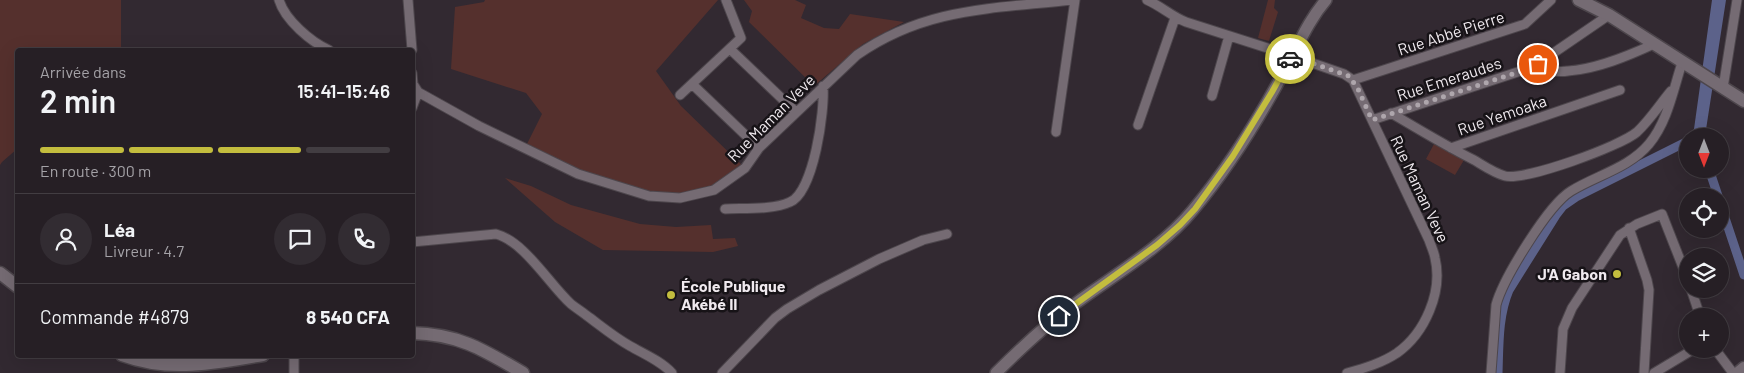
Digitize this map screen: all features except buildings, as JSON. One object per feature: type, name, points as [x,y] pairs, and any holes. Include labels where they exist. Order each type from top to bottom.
[{"type":"main road","points":[[1579,0],[1609,15],[1744,101]]},
{"type":"main road","points":[[0,273],[15,285]]},
{"type":"main road","points":[[415,333],[436,334],[457,338],[478,347],[523,373]]},
{"type":"main road","points":[[133,358],[156,364],[181,367],[227,358]]},
{"type":"main road","points":[[1738,373],[1744,368]]},
{"type":"street","points":[[279,0],[287,15],[299,28],[313,41],[325,48]]},
{"type":"street","points":[[408,0],[412,48]]},
{"type":"street","points":[[680,95],[742,38],[726,0]]},
{"type":"street","points":[[1056,132],[1073,0]]},
{"type":"street","name":"Rue Maman Veve","points":[[415,88],[479,126],[566,169],[649,196],[680,198],[714,190],[744,168],[759,148],[823,86],[857,55],[873,44],[919,23],[955,13],[1003,6],[1073,0]]},
{"type":"street","points":[[1147,0],[1157,2],[1175,18],[1344,74],[1353,80]]},
{"type":"street","points":[[996,373],[1047,325],[1157,245],[1195,209],[1233,156],[1272,92],[1314,14],[1326,0]]},
{"type":"street","name":"Rue Abbé Pierre","points":[[1353,80],[1525,24],[1551,0]]},
{"type":"street","points":[[1719,86],[1736,1]]},
{"type":"street","name":"Rue Emeraudes","points":[[1372,120],[1533,67],[1609,15]]},
{"type":"street","points":[[1138,126],[1175,18]]},
{"type":"street","points":[[1212,96],[1229,36]]},
{"type":"street","points":[[1533,67],[1557,72],[1577,70],[1610,61],[1654,44]]},
{"type":"street","points":[[730,50],[796,112]]},
{"type":"street","points":[[1491,373],[1494,316],[1498,296],[1513,268],[1552,207],[1570,191],[1628,162],[1648,146],[1661,128],[1682,63]]},
{"type":"street","name":"Rue Maman Veve","points":[[1348,373],[1387,359],[1407,344],[1416,334],[1428,313],[1435,293],[1436,258],[1412,202],[1353,80]]},
{"type":"street","points":[[692,84],[759,148]]},
{"type":"street","points":[[725,209],[769,207],[791,202],[798,196],[806,182],[816,148],[824,99],[823,86]]},
{"type":"street","points":[[1391,113],[1451,148],[1506,176],[1520,176],[1628,139],[1648,120],[1674,86]]},
{"type":"street","name":"Rue Yemoaka","points":[[1451,148],[1620,90]]},
{"type":"street","points":[[1560,373],[1564,323],[1620,235],[1645,220],[1662,214],[1679,257]]},
{"type":"street","points":[[1629,228],[1648,280],[1644,373]]},
{"type":"street","points":[[415,242],[496,234],[501,236],[514,244],[540,268],[556,289],[572,305],[617,338],[672,373]]},
{"type":"street","points":[[722,373],[775,318],[787,309],[879,259],[923,240],[947,234]]},
{"type":"street","points":[[294,358],[294,373]]},
{"type":"street","points":[[1654,373],[1679,358]]},
{"type":"street","points":[[1722,358],[1733,373]]},
{"type":"shaded area","points":[[0,0],[121,0],[121,48],[15,48],[15,151],[0,165]]},
{"type":"shaded area","points":[[485,0],[718,0],[656,71],[681,106],[745,168],[714,190],[680,198],[649,196],[590,178],[526,146],[542,114],[526,93],[451,69],[455,7],[484,2]]},
{"type":"shaded area","points":[[744,0],[795,0],[806,5],[801,18],[824,28],[839,29],[850,14],[904,22],[863,44],[814,86],[749,22],[752,11]]},
{"type":"shaded area","points":[[1268,0],[1275,0],[1274,8],[1278,12],[1269,41],[1258,38]]},
{"type":"shaded area","points":[[1434,144],[1464,160],[1455,175],[1426,159]]},
{"type":"shaded area","points":[[505,178],[531,186],[571,205],[640,224],[676,227],[711,225],[713,239],[735,238],[738,246],[713,252],[603,250],[555,222]]},
{"type":"water","points":[[1712,0],[1726,0],[1706,128],[1694,128]]},
{"type":"waterway","points":[[1498,373],[1501,320],[1505,300],[1509,290],[1563,206],[1576,197],[1679,146]]},
{"type":"waterway","points":[[1712,178],[1715,188]]},
{"type":"waterway","points":[[1729,230],[1744,275]]},
{"type":"way so far","points":[[1290,59],[1292,56],[1349,76],[1358,89],[1372,120],[1528,69],[1538,64]]},
{"type":"place","name":"J'A Gabon","points":[[1617,274]]},
{"type":"place","name":"École Publique Akébé II","points":[[671,295]]},
{"type":"route","points":[[1059,316],[1157,245],[1195,209],[1247,134],[1290,59]]}]
